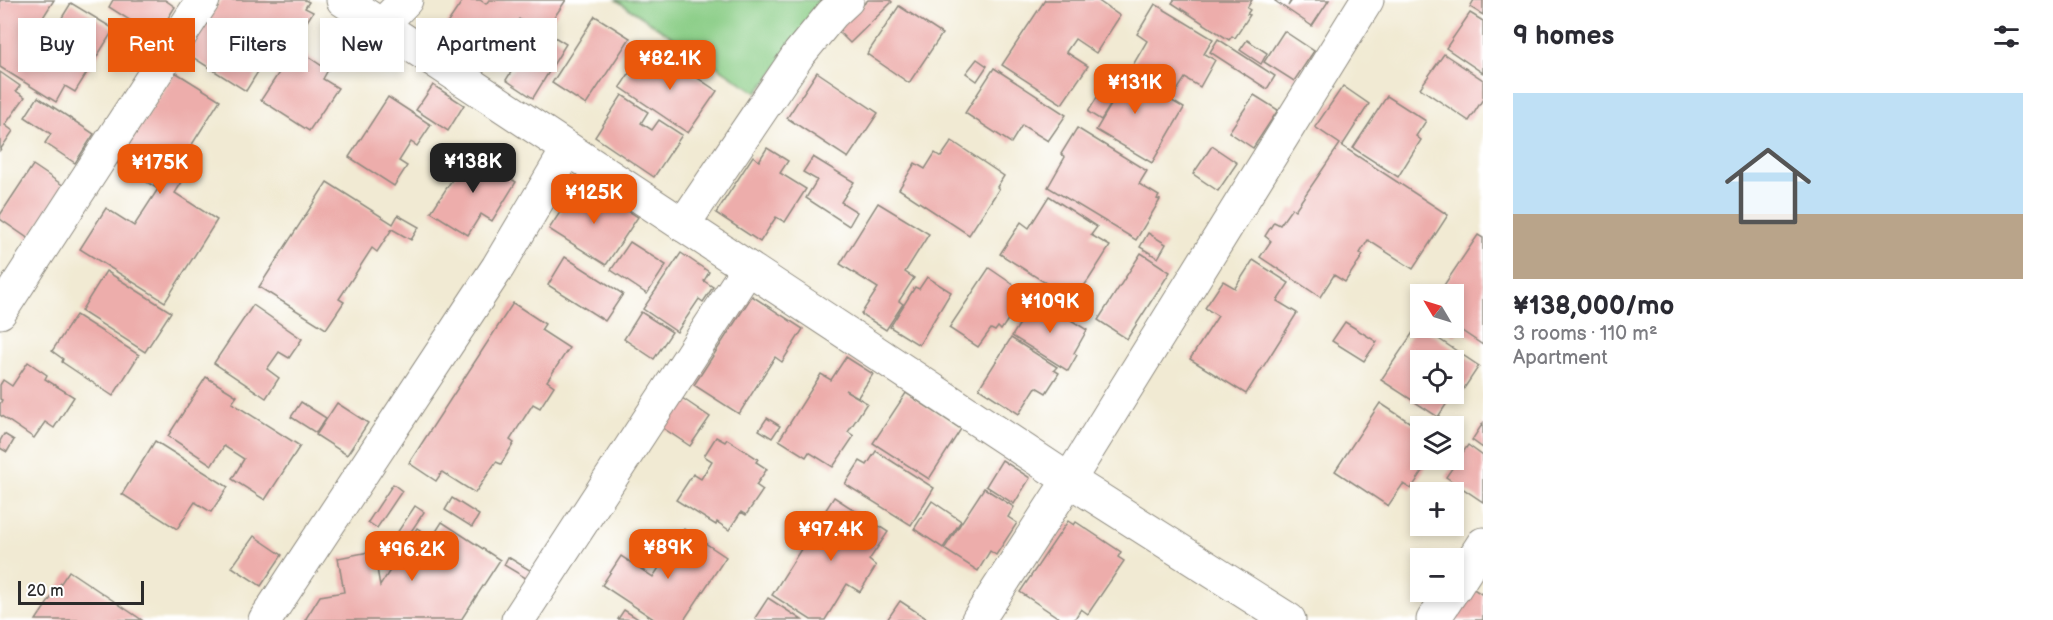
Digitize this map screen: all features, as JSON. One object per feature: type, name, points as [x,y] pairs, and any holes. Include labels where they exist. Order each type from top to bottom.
[{"type":"street","points":[[0,312],[203,0]]},
{"type":"street","points":[[343,0],[370,18]]},
{"type":"street","points":[[389,18],[406,0]]},
{"type":"street","points":[[683,225],[798,54],[847,0]]},
{"type":"street","points":[[978,620],[1069,480],[1367,0]]},
{"type":"street","points":[[404,41],[1069,480],[1289,620]]},
{"type":"street","points":[[265,620],[498,267],[568,149]]},
{"type":"street","points":[[518,620],[748,268]]},
{"type":"street","points":[[1464,573],[1483,544]]},
{"type":"street","points":[[1433,620],[1445,602]]},
{"type":"green space","points":[[616,0],[832,0],[757,93]]},
{"type":"building","points":[[0,0],[54,0],[43,18],[18,18],[18,72],[87,72],[75,92],[65,86],[56,102],[0,67]]},
{"type":"building","points":[[113,0],[165,0],[175,7],[168,18],[126,18],[109,7]]},
{"type":"building","points":[[221,0],[305,0],[309,2],[305,8],[313,12],[308,20],[308,18],[209,18]]},
{"type":"building","points":[[463,0],[480,0],[486,4],[489,0],[566,0],[554,18],[451,18]]},
{"type":"building","points":[[868,0],[890,0],[892,2],[850,43],[837,30]]},
{"type":"building","points":[[1045,0],[1097,0],[1120,16],[1096,53],[1075,39],[1066,52],[1088,66],[1062,104],[1002,65]]},
{"type":"building","points":[[1174,0],[1252,0],[1247,8],[1250,10],[1247,14],[1250,15],[1235,38],[1232,36],[1229,40],[1172,3]]},
{"type":"building","points":[[1276,0],[1291,0],[1288,6],[1292,0],[1329,0],[1312,26]]},
{"type":"building","points":[[1474,0],[1483,0],[1483,15],[1470,7]]},
{"type":"building","points":[[71,3],[96,18],[62,18]]},
{"type":"building","points":[[1155,4],[1213,39],[1204,54],[1215,60],[1200,87],[1185,78],[1173,97],[1130,70],[1147,41],[1137,34]]},
{"type":"building","points":[[899,6],[942,34],[909,83],[867,54]]},
{"type":"building","points":[[1470,13],[1483,21],[1483,73],[1446,48]]},
{"type":"building","points":[[595,16],[630,38],[586,105],[552,83]]},
{"type":"building","points":[[96,18],[108,25],[108,39],[96,58]]},
{"type":"building","points":[[207,21],[207,66],[195,59],[195,39]]},
{"type":"building","points":[[1284,31],[1314,51],[1294,81],[1264,62]]},
{"type":"building","points":[[557,38],[566,44],[557,59]]},
{"type":"building","points":[[1218,39],[1275,76],[1267,89],[1210,52]]},
{"type":"building","points":[[1247,40],[1267,53],[1261,64],[1240,50]]},
{"type":"building","points":[[657,51],[717,91],[688,133],[620,87],[632,69],[640,75]]},
{"type":"building","points":[[1444,54],[1483,80],[1483,99],[1469,121],[1420,88]]},
{"type":"building","points":[[308,57],[320,65],[320,72],[327,72],[323,79],[338,88],[309,131],[261,100],[279,72],[308,72]]},
{"type":"building","points":[[977,59],[987,66],[977,81],[966,73]]},
{"type":"building","points":[[994,68],[1066,115],[1048,141],[1022,125],[1011,143],[965,113]]},
{"type":"building","points":[[1114,70],[1127,78],[1129,75],[1184,108],[1152,163],[1096,130],[1118,93],[1101,120],[1088,112]]},
{"type":"building","points":[[0,72],[20,86],[16,91],[25,97],[5,125],[13,131],[0,150]]},
{"type":"building","points":[[175,72],[220,100],[191,146],[201,152],[175,193],[217,220],[165,302],[80,249],[106,208],[134,226],[158,189],[117,163]]},
{"type":"building","points":[[216,72],[258,72],[246,91]]},
{"type":"building","points":[[511,72],[549,72],[533,98],[506,80]]},
{"type":"building","points":[[817,72],[878,113],[848,158],[787,118]]},
{"type":"building","points":[[433,85],[464,105],[448,131],[416,110]]},
{"type":"building","points":[[1343,86],[1369,104],[1342,146],[1448,215],[1413,269],[1368,240],[1360,253],[1363,255],[1345,282],[1334,275],[1320,297],[1260,257],[1271,241],[1265,236],[1274,222],[1280,225],[1292,208],[1295,210],[1340,144],[1315,127]]},
{"type":"building","points":[[622,95],[648,112],[641,123],[652,130],[659,120],[682,135],[654,177],[595,137]]},
{"type":"building","points":[[1254,95],[1278,110],[1253,148],[1229,132]]},
{"type":"building","points":[[1387,96],[1426,121],[1416,136],[1421,140],[1398,177],[1353,148]]},
{"type":"building","points":[[38,97],[94,134],[75,163],[45,143],[51,134],[25,117]]},
{"type":"building","points":[[388,97],[431,125],[417,146],[411,142],[399,161],[407,166],[394,186],[349,157]]},
{"type":"building","points":[[1077,128],[1147,171],[1139,184],[1159,196],[1157,199],[1160,200],[1136,240],[1048,187],[1065,157],[1061,154]]},
{"type":"building","points":[[952,141],[1004,176],[997,187],[999,189],[969,235],[899,189],[915,163],[925,169],[935,153],[941,157]]},
{"type":"building","points":[[1212,146],[1237,163],[1218,191],[1193,174]]},
{"type":"building","points":[[767,148],[788,161],[780,173],[806,189],[785,222],[776,217],[760,242],[716,213],[753,156],[759,161]]},
{"type":"building","points":[[470,152],[516,182],[492,221],[481,214],[468,235],[431,212]]},
{"type":"building","points":[[813,157],[854,182],[841,202],[857,212],[849,226],[806,198],[817,180],[803,172]]},
{"type":"building","points":[[33,165],[64,186],[29,239],[0,219],[0,215]]},
{"type":"building","points":[[327,182],[393,224],[398,215],[419,227],[411,240],[392,229],[377,252],[372,248],[339,299],[344,302],[326,329],[259,287]]},
{"type":"building","points":[[594,189],[638,217],[606,265],[549,229],[570,197],[584,206]]},
{"type":"building","points":[[1049,196],[1097,227],[1091,235],[1110,246],[1075,298],[1057,286],[1055,289],[1000,254],[1021,222],[1029,228]]},
{"type":"building","points":[[878,203],[929,234],[905,272],[914,278],[899,301],[903,304],[886,330],[861,314],[878,288],[840,264]]},
{"type":"building","points":[[1148,233],[1166,244],[1158,258],[1140,247]]},
{"type":"building","points":[[1478,235],[1483,238],[1483,345],[1464,332],[1464,284],[1445,284]]},
{"type":"building","points":[[630,242],[666,265],[647,294],[611,270]]},
{"type":"building","points":[[681,253],[709,272],[704,281],[713,287],[703,302],[699,299],[677,332],[643,309]]},
{"type":"building","points":[[1141,253],[1170,272],[1127,339],[1098,320]]},
{"type":"building","points":[[565,257],[623,294],[605,321],[548,285]]},
{"type":"building","points":[[1253,260],[1289,283],[1277,301],[1297,313],[1246,394],[1190,359],[1218,316],[1205,308],[1223,281],[1235,288]]},
{"type":"building","points":[[989,268],[1030,296],[1016,318],[1011,315],[1001,330],[998,327],[995,331],[991,329],[978,347],[949,328]]},
{"type":"building","points":[[106,271],[171,312],[145,352],[81,311]]},
{"type":"building","points":[[927,277],[951,292],[919,345],[890,327],[915,287],[919,289]]},
{"type":"building","points":[[752,296],[803,329],[782,362],[775,357],[739,414],[694,385]]},
{"type":"building","points":[[1036,298],[1087,330],[1074,353],[1077,355],[1068,371],[1012,336]]},
{"type":"building","points":[[513,303],[545,324],[541,330],[569,348],[547,381],[554,386],[540,408],[533,404],[510,440],[514,443],[501,464],[496,462],[475,493],[442,472],[436,481],[409,463]]},
{"type":"building","points":[[253,305],[302,339],[289,358],[279,352],[267,369],[279,378],[266,398],[214,363]]},
{"type":"building","points":[[641,312],[672,332],[654,359],[624,339]]},
{"type":"building","points":[[76,315],[139,355],[113,396],[62,362],[63,359],[52,351]]},
{"type":"building","points":[[1345,322],[1377,342],[1364,361],[1332,341]]},
{"type":"building","points":[[1410,337],[1437,338],[1455,350],[1410,350],[1410,399],[1381,380]]},
{"type":"building","points":[[1011,338],[1057,367],[1054,370],[1059,373],[1046,393],[1036,387],[1019,414],[979,388]]},
{"type":"building","points":[[1464,356],[1479,366],[1464,388]]},
{"type":"building","points":[[846,357],[873,374],[858,397],[845,390],[867,403],[848,432],[854,436],[833,467],[809,452],[806,457],[779,440],[821,374],[831,380]]},
{"type":"building","points":[[28,362],[47,375],[45,379],[74,397],[54,428],[45,422],[34,438],[0,415],[2,400],[0,399],[0,385],[3,380],[12,386]]},
{"type":"building","points":[[206,377],[237,396],[232,403],[300,446],[265,500],[232,479],[244,459],[224,446],[212,465],[168,436]]},
{"type":"building","points":[[906,393],[961,429],[929,479],[873,443]]},
{"type":"building","points":[[682,398],[710,417],[690,446],[663,428]]},
{"type":"building","points":[[301,402],[326,418],[316,433],[291,417]]},
{"type":"building","points":[[337,403],[368,423],[347,455],[316,435]]},
{"type":"building","points":[[1380,403],[1410,422],[1410,470],[1424,470],[1416,482],[1410,482],[1410,488],[1403,484],[1388,506],[1335,471]]},
{"type":"building","points":[[1418,404],[1446,404],[1436,416]]},
{"type":"building","points":[[767,418],[780,426],[772,438],[759,430]]},
{"type":"building","points":[[1483,423],[1483,448],[1472,440]]},
{"type":"building","points":[[4,434],[14,440],[7,452],[0,448],[0,441]]},
{"type":"building","points":[[716,437],[725,442],[727,439],[758,459],[756,462],[767,469],[756,485],[763,490],[746,515],[741,512],[729,530],[717,522],[716,525],[676,500],[693,474],[701,479],[712,461],[704,456]]},
{"type":"building","points":[[155,441],[228,487],[211,512],[195,502],[177,529],[122,494]]},
{"type":"building","points":[[1468,445],[1483,456],[1483,502],[1464,489],[1464,482],[1453,482],[1446,477],[1451,470],[1464,470],[1464,451]]},
{"type":"building","points":[[876,451],[934,488],[911,525],[845,484],[860,461],[867,465]]},
{"type":"building","points":[[1002,460],[1030,478],[1014,504],[986,486]]},
{"type":"building","points":[[393,484],[402,491],[377,528],[368,522]]},
{"type":"building","points":[[984,488],[1014,507],[1008,517],[1017,523],[996,555],[990,551],[978,571],[944,549]]},
{"type":"building","points":[[834,497],[888,532],[869,560],[876,566],[860,592],[847,584],[825,620],[811,620],[772,595]]},
{"type":"building","points":[[452,498],[479,515],[472,527],[445,510]]},
{"type":"building","points":[[932,501],[961,521],[943,548],[914,529]]},
{"type":"building","points":[[415,506],[424,512],[404,542],[395,536]]},
{"type":"building","points":[[1068,521],[1074,525],[1076,522],[1121,552],[1118,557],[1124,561],[1088,614],[1081,609],[1074,620],[1062,620],[1020,592]]},
{"type":"building","points":[[442,522],[500,560],[461,620],[305,620],[320,596],[344,592],[338,558],[374,551],[380,586],[417,528],[432,538]]},
{"type":"building","points":[[684,529],[726,557],[684,620],[655,620],[602,585],[621,556],[653,577]]},
{"type":"building","points":[[254,536],[282,555],[261,586],[232,567]]},
{"type":"building","points":[[508,557],[533,572],[529,580],[504,565]]},
{"type":"building","points":[[69,571],[142,620],[36,620]]},
{"type":"building","points":[[1472,588],[1483,595],[1483,620],[1451,620]]},
{"type":"building","points":[[768,598],[802,620],[757,620],[755,618]]},
{"type":"building","points":[[900,601],[929,620],[887,620]]},
{"type":"building","points":[[624,610],[640,620],[618,619]]}]
